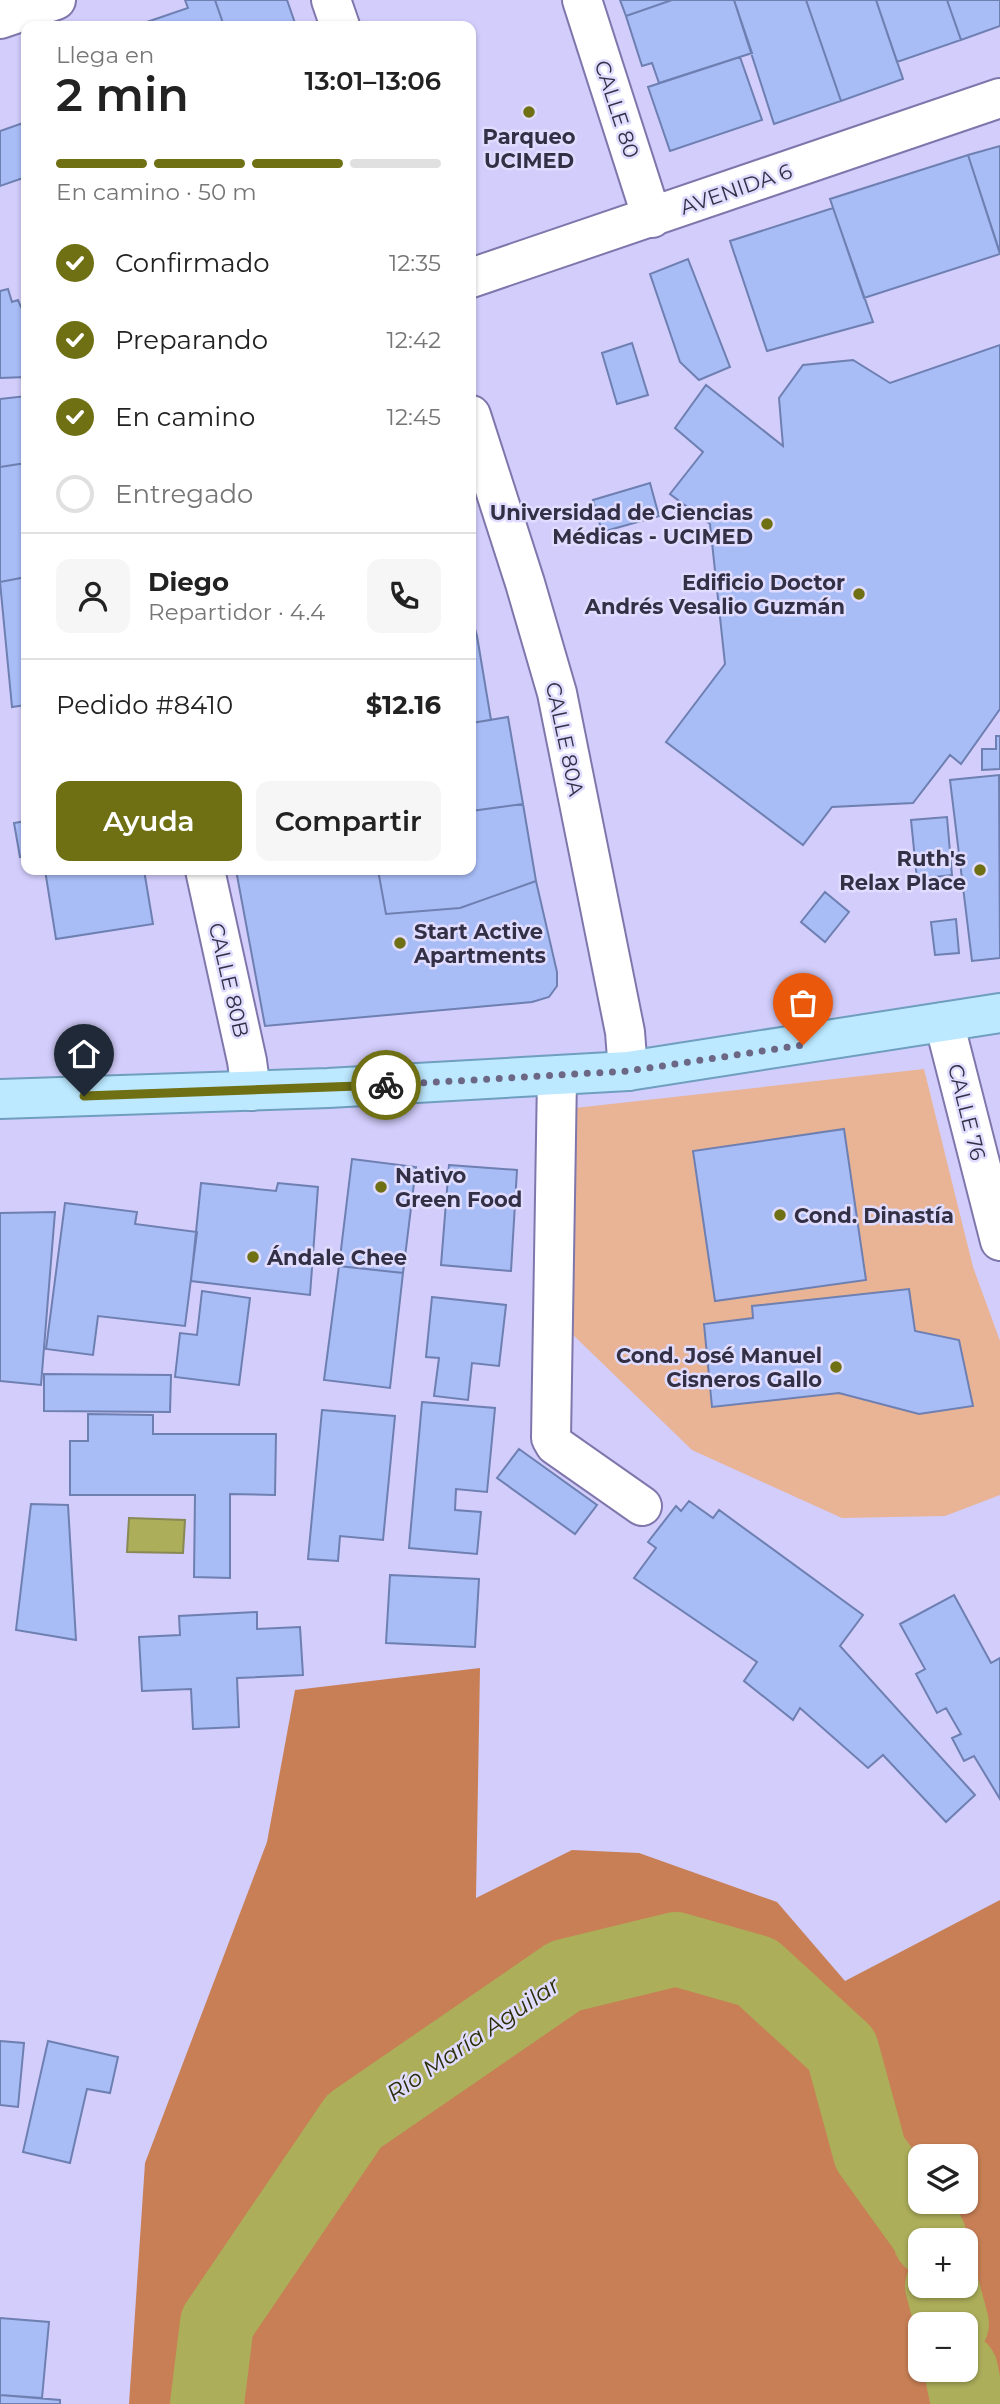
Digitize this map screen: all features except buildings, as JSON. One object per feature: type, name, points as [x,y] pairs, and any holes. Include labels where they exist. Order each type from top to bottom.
[{"type":"main road","points":[[0,1099],[251,1091],[557,1077],[628,1071],[1000,1013]]},
{"type":"street","points":[[0,19],[56,0]]},
{"type":"street","points":[[331,0],[338,21]]},
{"type":"street","name":"CALLE 80","points":[[582,0],[652,218]]},
{"type":"street","name":"AVENIDA 6","points":[[476,276],[1000,98]]},
{"type":"street","name":"CALLE 80A","points":[[476,431],[557,693],[625,1032],[628,1071]]},
{"type":"street","name":"CALLE 80B","points":[[206,875],[247,1061],[251,1091]]},
{"type":"street","name":"CALLE 76","points":[[944,1022],[1000,1241]]},
{"type":"street","points":[[557,1077],[551,1438],[555,1445],[642,1506]]},
{"type":"shaded area","points":[[924,1069],[973,1267],[1000,1341],[1000,1495],[945,1516],[842,1518],[692,1450],[569,1331],[575,1108]]},
{"type":"shaded area","points":[[129,1518],[185,1520],[183,1553],[127,1552]]},
{"type":"shaded area","points":[[480,1668],[476,1898],[572,1850],[639,1853],[777,1902],[845,1981],[1000,1900],[1000,2404],[129,2404],[145,2163],[267,1842],[295,1690]]},
{"type":"waterway","name":"Río María Aguilar","points":[[207,2404],[217,2323],[354,2121],[565,1976],[676,1949],[757,1972],[842,2050],[870,2153],[924,2228]]},
{"type":"waterway","name":"Río María Aguilar","points":[[945,2298],[949,2312]]},
{"type":"waterway","name":"Río María Aguilar","points":[[963,2382],[968,2404]]},
{"type":"way so far","points":[[386,1085],[628,1071],[803,1045]]},
{"type":"place","name":"Parqueo UCIMED","points":[[529,112]]},
{"type":"place","name":"Universidad de Ciencias Médicas - UCIMED","points":[[767,524]]},
{"type":"place","name":"Edificio Doctor Andrés Vesalio Guzmán","points":[[859,594]]},
{"type":"place","name":"Ruth's Relax Place","points":[[980,870]]},
{"type":"place","name":"Start Active Apartments","points":[[400,943]]},
{"type":"place","name":"Nativo Green Food","points":[[381,1187]]},
{"type":"place","name":"Cond. Dinastía","points":[[780,1215]]},
{"type":"place","name":"Ándale Chee","points":[[253,1257]]},
{"type":"place","name":"Cond. José Manuel Cisneros Gallo","points":[[836,1367]]},
{"type":"route","points":[[84,1096],[386,1085]]}]
